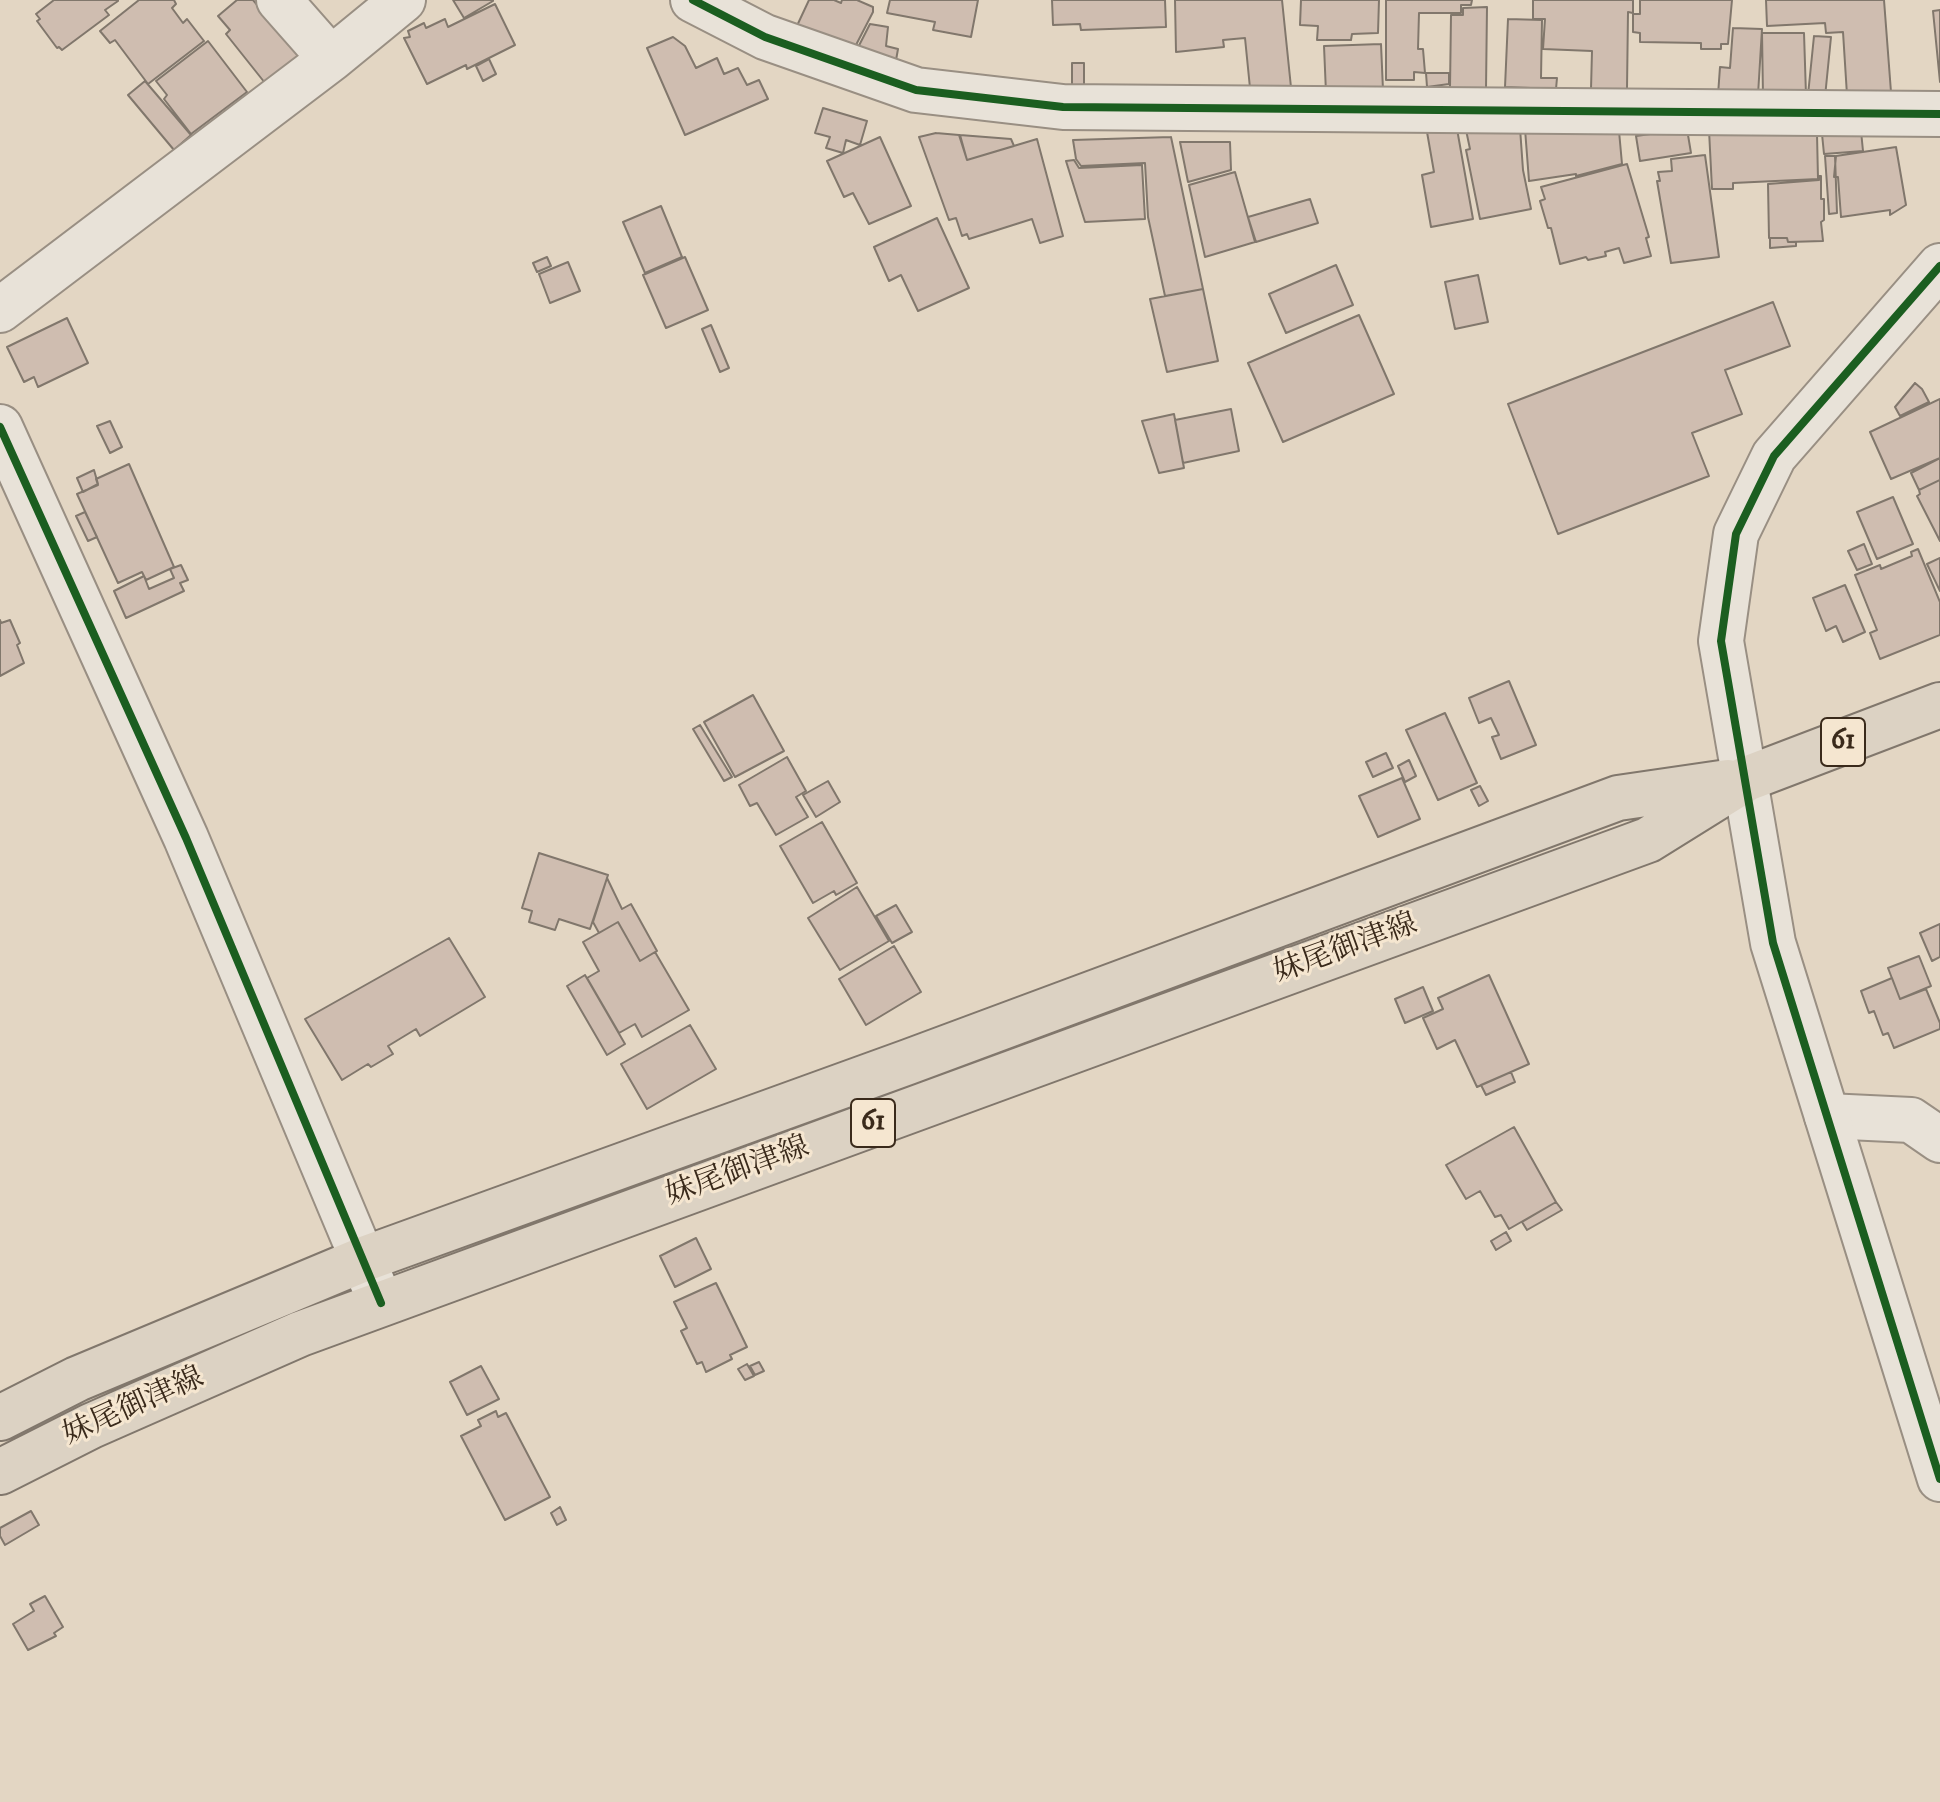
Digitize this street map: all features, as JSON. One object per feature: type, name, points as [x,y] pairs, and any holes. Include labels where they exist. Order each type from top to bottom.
[{"type":"main road","name":"妹尾御津線","points":[[0,1472],[146,1402],[300,1334],[1648,840],[1746,779],[1940,705]]},
{"type":"main road","name":"妹尾御津線","points":[[0,1418],[77,1379],[364,1259],[908,1062],[1618,798],[1746,779]]},
{"type":"street","points":[[279,0],[331,59]]},
{"type":"street","points":[[0,310],[331,59],[403,0]]},
{"type":"street","points":[[693,0],[765,37],[916,90],[1063,107],[1940,114]]},
{"type":"street","points":[[1940,266],[1774,456],[1736,534],[1721,641],[1773,943],[1940,1479]]},
{"type":"street","points":[[0,427],[186,838],[381,1303]]},
{"type":"street","points":[[1827,1116],[1911,1120],[1940,1140]]},
{"type":"building","points":[[54,0],[118,1],[105,10],[109,15],[62,50],[57,48],[37,21],[40,19],[36,14]]},
{"type":"building","points":[[139,0],[174,0],[176,4],[172,8],[183,23],[187,19],[204,41],[148,84],[115,40],[110,43],[100,31]]},
{"type":"building","points":[[237,0],[253,0],[305,61],[269,88],[226,34],[230,30],[218,16]]},
{"type":"building","points":[[453,0],[493,0],[493,1],[464,18]]},
{"type":"building","points":[[809,0],[841,3],[842,0],[857,0],[873,7],[841,74],[795,30]]},
{"type":"building","points":[[890,0],[978,0],[971,37],[933,30],[935,22],[887,13]]},
{"type":"building","points":[[1052,0],[1165,0],[1166,27],[1081,30],[1080,24],[1053,25]]},
{"type":"building","points":[[1175,0],[1282,0],[1292,97],[1251,98],[1245,38],[1223,40],[1224,47],[1176,52]]},
{"type":"building","points":[[1301,0],[1379,0],[1378,33],[1352,34],[1351,40],[1317,40],[1318,26],[1300,25]]},
{"type":"building","points":[[1386,0],[1472,0],[1471,5],[1461,5],[1461,13],[1419,13],[1418,49],[1423,49],[1425,73],[1414,72],[1414,80],[1386,80]]},
{"type":"building","points":[[1533,0],[1633,0],[1633,13],[1628,12],[1627,89],[1591,89],[1592,51],[1543,49],[1545,19],[1533,19]]},
{"type":"building","points":[[1640,0],[1732,0],[1728,44],[1721,44],[1721,49],[1701,49],[1701,43],[1640,42],[1640,33],[1633,32],[1633,14],[1640,14]]},
{"type":"building","points":[[1766,0],[1884,0],[1891,92],[1847,95],[1843,32],[1826,33],[1825,23],[1767,26]]},
{"type":"building","points":[[495,4],[515,45],[467,69],[466,65],[427,84],[404,38],[410,37],[408,31],[424,23],[426,28],[445,19],[448,27]]},
{"type":"building","points":[[1487,7],[1486,89],[1450,88],[1451,15],[1463,15],[1463,8]]},
{"type":"building","points":[[1940,10],[1940,82],[1933,11]]},
{"type":"building","points":[[1508,19],[1542,20],[1541,78],[1557,78],[1556,89],[1505,87]]},
{"type":"building","points":[[870,24],[888,27],[886,46],[898,49],[893,77],[847,69]]},
{"type":"building","points":[[1733,28],[1762,29],[1758,95],[1718,95],[1720,67],[1730,68]]},
{"type":"building","points":[[1762,33],[1804,33],[1806,95],[1763,96]]},
{"type":"building","points":[[1814,36],[1831,37],[1825,97],[1808,95]]},
{"type":"building","points":[[673,37],[685,46],[696,68],[717,58],[724,74],[738,68],[747,85],[759,80],[768,99],[685,135],[647,48]]},
{"type":"building","points":[[208,41],[247,92],[191,134],[164,99],[167,95],[156,81]]},
{"type":"building","points":[[1381,44],[1383,90],[1326,93],[1324,46]]},
{"type":"building","points":[[489,59],[496,74],[483,81],[476,66]]},
{"type":"building","points":[[1072,63],[1084,63],[1084,85],[1072,85]]},
{"type":"building","points":[[1426,73],[1449,73],[1449,84],[1427,87]]},
{"type":"building","points":[[145,81],[191,135],[174,150],[128,95]]},
{"type":"building","points":[[823,108],[867,121],[860,145],[846,140],[843,153],[826,148],[830,137],[815,133]]},
{"type":"building","points":[[1520,128],[1523,170],[1531,209],[1480,219],[1466,150],[1470,149],[1466,130]]},
{"type":"building","points":[[1457,129],[1473,219],[1431,227],[1422,175],[1434,172],[1427,132]]},
{"type":"building","points":[[1525,129],[1619,131],[1622,164],[1576,176],[1529,181]]},
{"type":"building","points":[[1687,129],[1691,153],[1640,161],[1636,136]]},
{"type":"building","points":[[1709,130],[1817,134],[1818,179],[1733,183],[1733,189],[1712,189]]},
{"type":"building","points":[[1861,131],[1863,151],[1824,154],[1822,134]]},
{"type":"building","points":[[936,133],[959,135],[967,160],[1037,139],[1063,236],[1040,243],[1032,219],[969,239],[967,234],[962,236],[956,218],[949,220],[919,137]]},
{"type":"building","points":[[960,135],[1011,139],[1014,146],[967,160]]},
{"type":"building","points":[[880,137],[911,206],[869,224],[853,193],[844,197],[827,161]]},
{"type":"building","points":[[1171,137],[1203,289],[1165,296],[1148,217],[1145,163],[1081,166],[1076,159],[1073,140]]},
{"type":"building","points":[[1180,142],[1230,142],[1231,170],[1188,182]]},
{"type":"building","points":[[1896,147],[1906,205],[1890,215],[1890,210],[1841,217],[1838,177],[1834,177],[1836,156]]},
{"type":"building","points":[[1705,155],[1719,257],[1671,263],[1658,172],[1672,171],[1671,159]]},
{"type":"building","points":[[1825,156],[1835,156],[1837,213],[1829,214]]},
{"type":"building","points":[[1074,160],[1079,168],[1142,165],[1145,219],[1085,222],[1066,161]]},
{"type":"building","points":[[1627,164],[1649,237],[1646,238],[1651,256],[1624,263],[1619,248],[1605,252],[1606,256],[1588,260],[1586,257],[1560,264],[1540,201],[1545,199],[1541,187]]},
{"type":"building","points":[[1235,172],[1255,242],[1205,257],[1189,185]]},
{"type":"building","points":[[1819,176],[1821,199],[1824,199],[1824,220],[1821,222],[1823,241],[1788,242],[1787,238],[1769,238],[1768,184],[1819,180]]},
{"type":"building","points":[[1310,199],[1318,223],[1256,242],[1248,217]]},
{"type":"building","points":[[661,206],[682,257],[645,273],[623,222]]},
{"type":"building","points":[[937,218],[969,288],[918,311],[901,275],[889,281],[874,247]]},
{"type":"building","points":[[1770,238],[1787,238],[1788,242],[1796,242],[1796,246],[1770,248]]},
{"type":"building","points":[[547,257],[551,266],[537,272],[533,263]]},
{"type":"building","points":[[685,257],[708,310],[666,328],[643,275]]},
{"type":"building","points":[[568,262],[580,291],[550,303],[539,274]]},
{"type":"building","points":[[1336,265],[1353,305],[1286,333],[1269,294]]},
{"type":"building","points":[[1478,275],[1488,322],[1455,329],[1445,282]]},
{"type":"building","points":[[1203,289],[1218,361],[1167,372],[1150,299]]},
{"type":"building","points":[[1773,302],[1790,346],[1725,370],[1742,414],[1692,433],[1709,476],[1558,534],[1508,404]]},
{"type":"building","points":[[1359,315],[1394,394],[1283,442],[1248,363]]},
{"type":"building","points":[[67,318],[88,363],[38,387],[34,377],[24,382],[7,347]]},
{"type":"building","points":[[711,325],[729,368],[720,372],[702,329]]},
{"type":"building","points":[[1915,383],[1929,402],[1900,416],[1895,407]]},
{"type":"building","points":[[1940,399],[1940,458],[1891,479],[1870,432]]},
{"type":"building","points":[[1231,409],[1239,451],[1183,463],[1175,420]]},
{"type":"building","points":[[1174,414],[1184,468],[1159,473],[1142,421]]},
{"type":"building","points":[[110,421],[122,447],[110,453],[97,426]]},
{"type":"building","points":[[1940,458],[1940,480],[1919,490],[1911,473]]},
{"type":"building","points":[[129,464],[174,567],[146,580],[142,572],[118,583],[77,494],[98,485],[96,479]]},
{"type":"building","points":[[94,470],[98,484],[83,492],[77,478]]},
{"type":"building","points":[[1940,480],[1940,541],[1917,496],[1919,490]]},
{"type":"building","points":[[1893,497],[1913,544],[1877,559],[1857,512]]},
{"type":"building","points":[[85,512],[97,537],[88,541],[76,516]]},
{"type":"building","points":[[1864,544],[1872,564],[1857,570],[1848,551]]},
{"type":"building","points":[[1918,549],[1940,602],[1940,635],[1880,659],[1870,633],[1877,630],[1855,575],[1880,565],[1881,569],[1912,556],[1911,552]]},
{"type":"building","points":[[1940,558],[1940,591],[1927,564]]},
{"type":"building","points":[[181,565],[188,580],[180,583],[184,591],[126,618],[114,591],[144,576],[149,589],[174,578],[170,569]]},
{"type":"building","points":[[1845,585],[1865,632],[1843,642],[1836,626],[1826,631],[1813,598]]},
{"type":"building","points":[[0,620],[1,623],[10,620],[24,663],[0,676]]},
{"type":"building","points":[[1509,681],[1536,745],[1501,759],[1492,737],[1499,735],[1491,718],[1479,723],[1469,698]]},
{"type":"building","points":[[753,695],[784,751],[735,777],[704,722]]},
{"type":"building","points":[[1445,713],[1477,783],[1438,800],[1406,730]]},
{"type":"building","points":[[700,725],[732,777],[724,781],[693,729]]},
{"type":"building","points":[[1386,753],[1393,768],[1373,777],[1366,762]]},
{"type":"building","points":[[787,757],[806,791],[796,797],[808,817],[776,835],[757,803],[750,806],[739,785]]},
{"type":"building","points":[[1409,760],[1416,776],[1405,782],[1398,766]]},
{"type":"building","points":[[1402,778],[1420,819],[1378,837],[1359,796]]},
{"type":"building","points":[[828,781],[840,802],[816,817],[803,795]]},
{"type":"building","points":[[1480,786],[1488,801],[1479,806],[1471,790]]},
{"type":"building","points":[[822,822],[857,883],[813,903],[780,846]]},
{"type":"building","points":[[539,853],[608,875],[590,929],[559,919],[555,930],[529,922],[532,911],[522,908]]},
{"type":"building","points":[[607,878],[622,909],[631,904],[657,951],[640,961],[618,922],[599,933],[593,922]]},
{"type":"building","points":[[857,887],[889,941],[840,970],[808,918]]},
{"type":"building","points":[[896,905],[912,932],[892,943],[876,916]]},
{"type":"building","points":[[618,922],[640,961],[655,952],[689,1010],[642,1037],[635,1024],[619,1033],[587,978],[599,971],[583,942]]},
{"type":"building","points":[[1940,924],[1940,957],[1932,961],[1920,933]]},
{"type":"building","points":[[449,938],[485,997],[420,1036],[416,1029],[388,1046],[393,1054],[371,1067],[368,1064],[342,1080],[305,1019]]},
{"type":"building","points":[[894,946],[921,992],[866,1025],[839,979]]},
{"type":"building","points":[[1919,956],[1931,986],[1900,999],[1888,968]]},
{"type":"building","points":[[585,975],[625,1044],[607,1055],[567,986]]},
{"type":"building","points":[[1489,975],[1529,1064],[1477,1087],[1455,1040],[1437,1049],[1423,1018],[1443,1009],[1438,998]]},
{"type":"building","points":[[1892,978],[1900,999],[1926,989],[1940,1029],[1894,1048],[1888,1033],[1883,1035],[1874,1011],[1869,1013],[1861,991]]},
{"type":"building","points":[[1423,987],[1433,1011],[1405,1023],[1395,999]]},
{"type":"building","points":[[690,1025],[716,1069],[647,1109],[621,1064]]},
{"type":"building","points":[[1511,1072],[1515,1082],[1486,1095],[1481,1085]]},
{"type":"building","points":[[1514,1127],[1556,1202],[1509,1229],[1501,1215],[1495,1217],[1480,1191],[1466,1199],[1446,1165]]},
{"type":"building","points":[[1556,1202],[1562,1210],[1527,1230],[1522,1222]]},
{"type":"building","points":[[1506,1232],[1511,1241],[1496,1250],[1491,1241]]},
{"type":"building","points":[[696,1238],[711,1269],[675,1287],[660,1256]]},
{"type":"building","points":[[716,1283],[747,1347],[730,1355],[732,1359],[706,1372],[702,1362],[697,1364],[681,1331],[687,1328],[674,1302]]},
{"type":"building","points":[[759,1362],[764,1371],[755,1375],[750,1366]]},
{"type":"building","points":[[747,1364],[754,1376],[745,1380],[738,1369]]},
{"type":"building","points":[[481,1366],[499,1399],[467,1415],[450,1382]]},
{"type":"building","points":[[496,1411],[498,1417],[506,1413],[550,1497],[505,1520],[461,1436],[481,1426],[478,1420]]},
{"type":"building","points":[[560,1507],[566,1520],[557,1525],[551,1513]]},
{"type":"building","points":[[31,1511],[39,1525],[5,1545],[0,1528]]},
{"type":"building","points":[[45,1596],[63,1627],[54,1633],[56,1636],[28,1650],[13,1624],[34,1611],[30,1604]]},
{"type":"cycle path","points":[[693,0],[765,37],[916,90],[1063,107],[1940,114]]},
{"type":"cycle path","points":[[1940,266],[1774,456],[1736,534],[1721,641],[1773,943],[1940,1479]]},
{"type":"cycle path","points":[[0,427],[186,838],[381,1303]]}]
